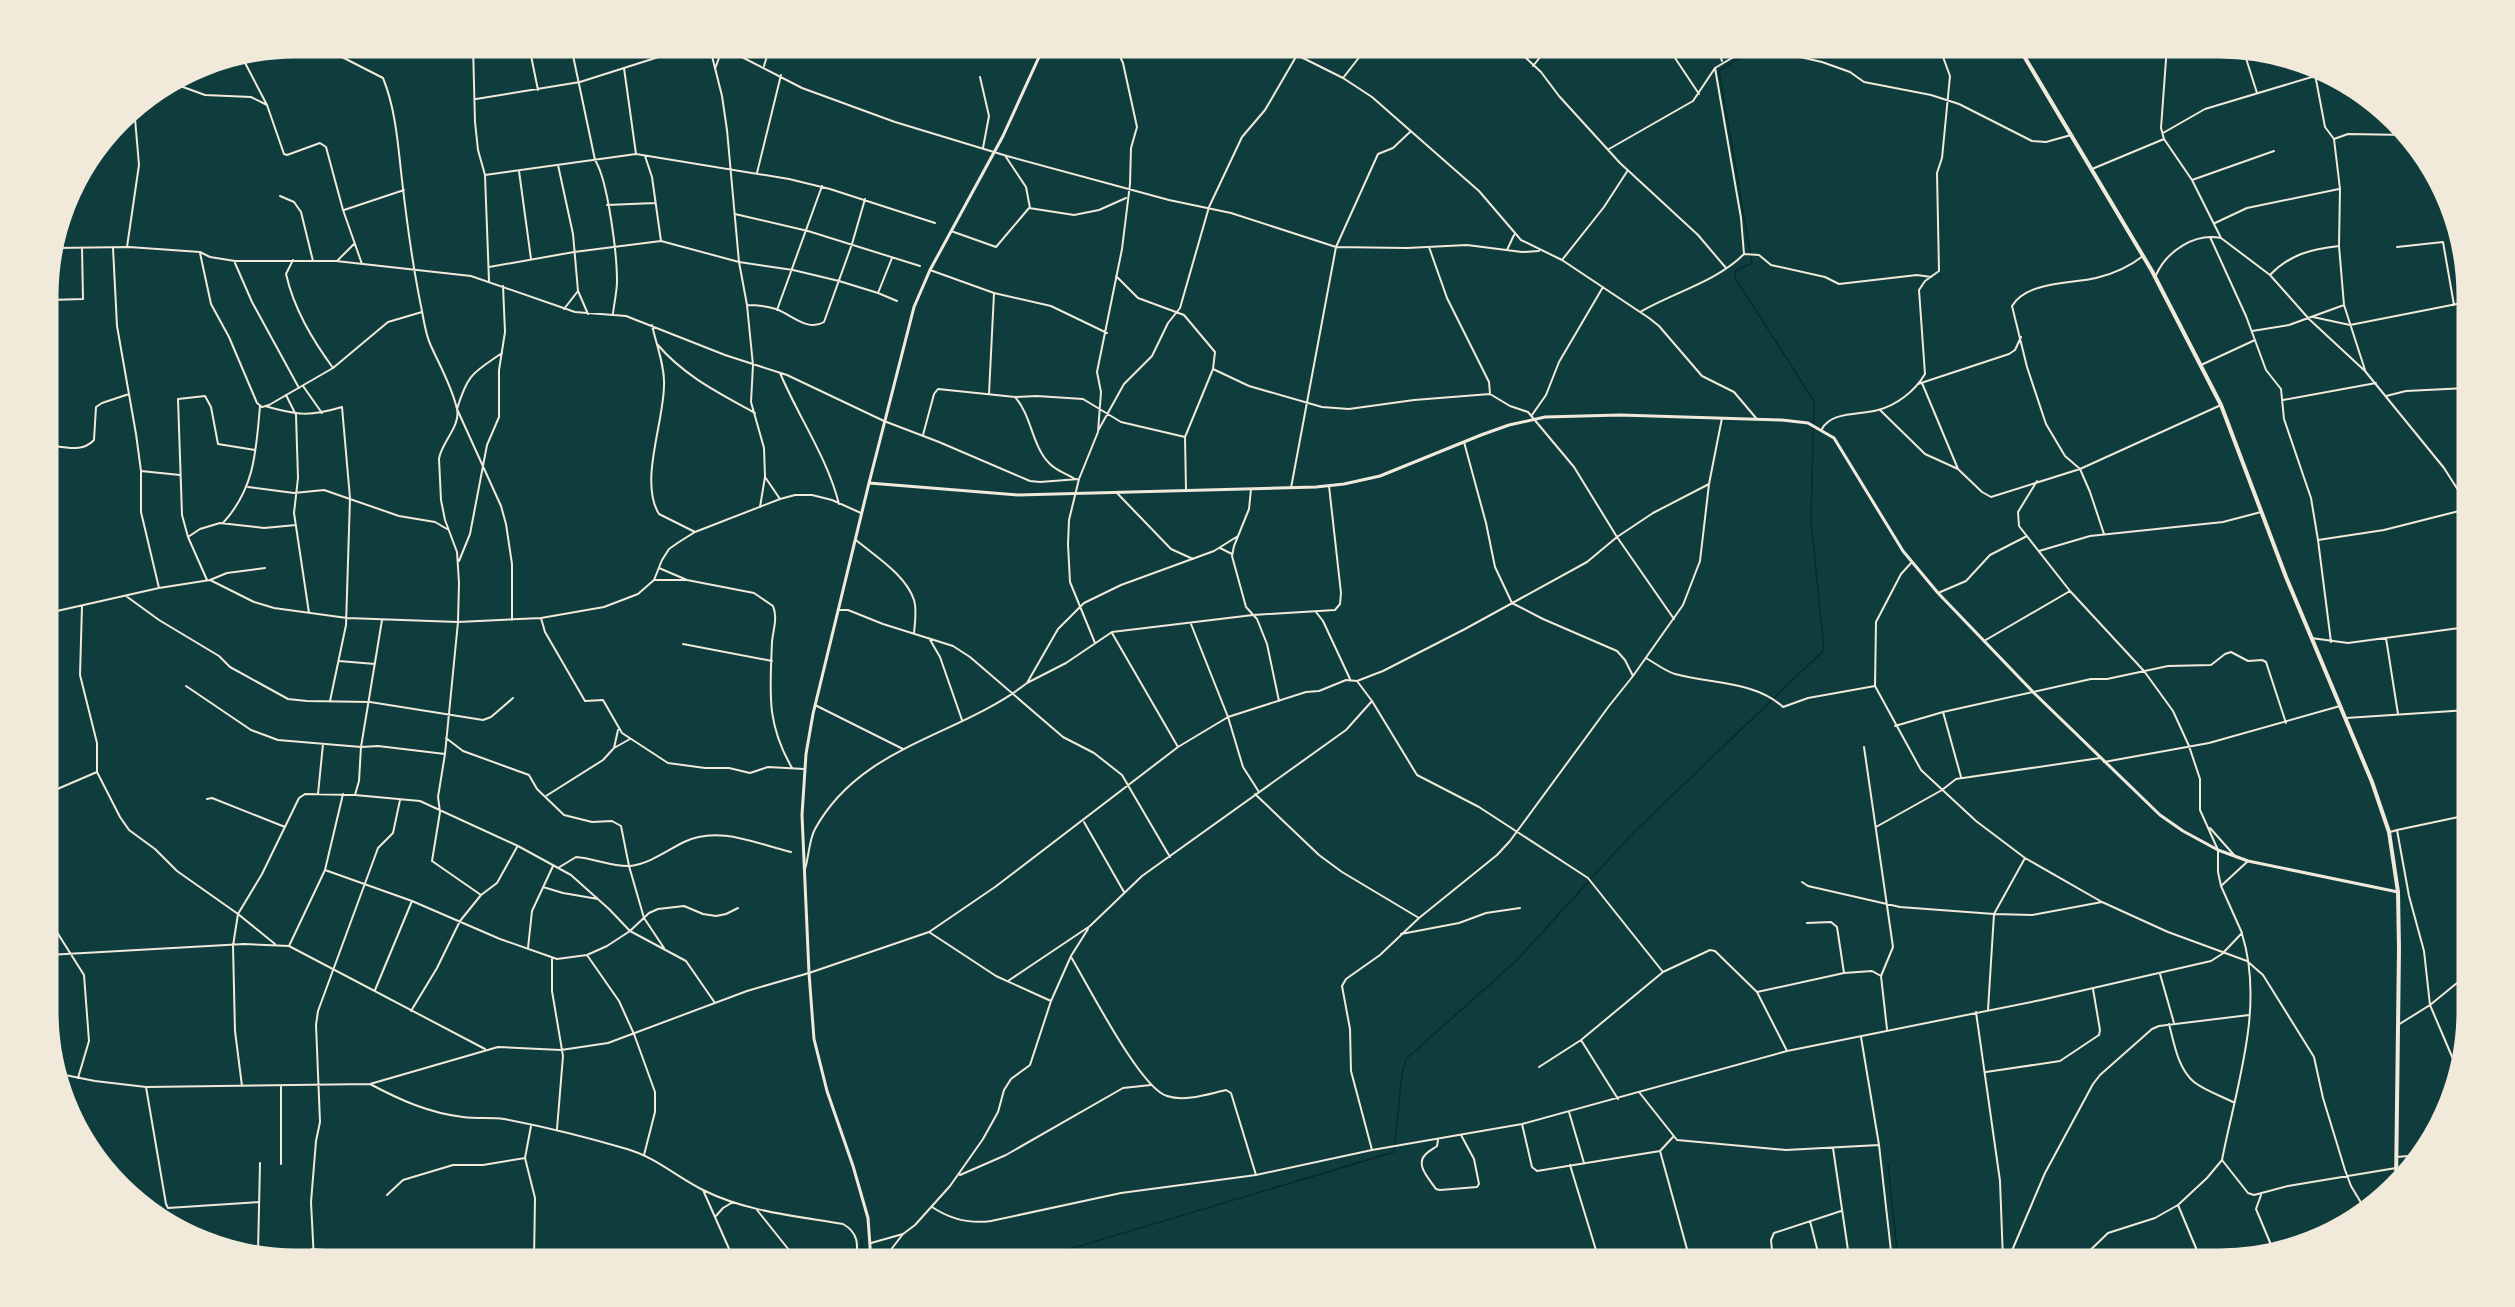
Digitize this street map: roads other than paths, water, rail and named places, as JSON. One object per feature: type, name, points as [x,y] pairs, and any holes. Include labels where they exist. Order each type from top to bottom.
[{"type":"main road","points":[[2025,57],[2155,276],[2221,405],[2261,512],[2346,718],[2389,832],[2397,892],[2396,1172]]},
{"type":"street","points":[[342,57],[382,78],[389,92],[397,130],[414,270],[429,344],[442,366],[458,410],[501,506],[512,564],[512,621]]},
{"type":"street","points":[[474,57],[478,150],[485,175],[489,281]]},
{"type":"street","points":[[531,57],[538,90]]},
{"type":"street","points":[[574,57],[595,160],[601,170],[607,205],[617,282],[613,314]]},
{"type":"street","points":[[476,99],[580,82],[659,57]]},
{"type":"street","points":[[712,57],[723,108],[739,262],[747,305],[753,365],[750,396],[763,439],[765,477],[760,507]]},
{"type":"street","points":[[715,69],[719,57]]},
{"type":"street","points":[[746,57],[802,88],[895,122],[1169,200],[1209,207],[1336,247],[1429,247],[1467,244],[1529,253],[1539,251]]},
{"type":"street","points":[[764,66],[767,57]]},
{"type":"street","points":[[870,1250],[868,1218],[861,1191],[819,1063],[814,1039],[804,872],[802,815],[804,769],[815,705],[914,307],[930,270],[996,151],[1039,57]]},
{"type":"street","points":[[1098,432],[1101,387],[1097,372],[1107,333],[1123,243],[1131,148],[1137,122],[1120,57]]},
{"type":"street","points":[[1095,643],[1070,582],[1069,520],[1077,494],[1078,479],[1098,432],[1124,384],[1152,357],[1168,323],[1177,312],[1209,207],[1242,137],[1265,110],[1296,57]]},
{"type":"street","points":[[1301,57],[1343,78],[1372,97],[1489,201],[1515,234],[1539,251],[1562,260],[1659,326],[1702,376],[1734,392],[1757,420]]},
{"type":"street","points":[[1343,78],[1359,57]]},
{"type":"street","points":[[1524,57],[1628,170],[1698,235],[1726,268]]},
{"type":"street","points":[[1533,66],[1540,57]]},
{"type":"street","points":[[1674,57],[1699,94]]},
{"type":"street","points":[[1721,57],[1723,62]]},
{"type":"street","points":[[1608,149],[1693,101],[1715,68],[1732,57]]},
{"type":"street","points":[[1800,57],[1850,72],[1864,82],[1948,101],[2032,141],[2046,142],[2071,135]]},
{"type":"street","points":[[1822,429],[1827,422],[1836,417],[1880,410],[1906,396],[1925,374],[1919,290],[1930,277],[1939,271],[1940,264],[1936,173],[1942,158],[1950,76],[1944,57]]},
{"type":"street","points":[[2166,57],[2162,99],[2164,139],[2192,180],[2222,238],[2270,275],[2309,319],[2365,371],[2444,468],[2458,490]]},
{"type":"street","points":[[2246,59],[2257,93]]},
{"type":"street","points":[[245,63],[267,105],[284,154],[287,155],[320,143],[326,147],[343,210],[362,264]]},
{"type":"street","points":[[624,68],[636,154]]},
{"type":"street","points":[[1715,68],[1741,218],[1744,254]]},
{"type":"street","points":[[757,173],[781,75]]},
{"type":"street","points":[[2163,133],[2205,109],[2314,76]]},
{"type":"street","points":[[980,77],[989,116],[983,148]]},
{"type":"street","points":[[2315,77],[2325,127],[2334,139],[2340,189],[2339,246],[2344,305],[2365,371]]},
{"type":"street","points":[[181,86],[205,95],[251,97],[267,105]]},
{"type":"street","points":[[127,247],[140,165],[135,119]]},
{"type":"street","points":[[1291,488],[1336,247],[1378,154],[1393,148],[1411,131]]},
{"type":"street","points":[[2334,139],[2348,134],[2396,135]]},
{"type":"street","points":[[2091,170],[2164,139]]},
{"type":"street","points":[[2192,180],[2274,151]]},
{"type":"street","points":[[485,175],[636,154],[822,186],[935,223]]},
{"type":"street","points":[[1005,155],[1026,187],[1030,208]]},
{"type":"street","points":[[645,156],[649,164],[661,241]]},
{"type":"street","points":[[558,165],[570,221],[579,291],[588,314]]},
{"type":"street","points":[[1562,260],[1604,207],[1628,170]]},
{"type":"street","points":[[519,171],[531,259]]},
{"type":"street","points":[[777,310],[822,186]]},
{"type":"street","points":[[2216,223],[2247,208],[2340,189]]},
{"type":"street","points":[[343,210],[404,190]]},
{"type":"street","points":[[280,196],[294,202],[302,212],[313,261]]},
{"type":"street","points":[[951,231],[996,247],[1025,210],[1030,208],[1074,215],[1099,210],[1127,198]]},
{"type":"street","points":[[747,305],[759,305],[777,310],[805,323],[820,325],[827,318],[865,199]]},
{"type":"street","points":[[607,205],[656,203]]},
{"type":"street","points":[[734,213],[807,231],[920,266]]},
{"type":"street","points":[[1507,250],[1515,234]]},
{"type":"street","points":[[2155,276],[2164,260],[2172,252],[2193,240],[2210,237],[2222,238]]},
{"type":"street","points":[[2210,237],[2252,331],[2266,370],[2280,386],[2284,418],[2312,498],[2331,642]]},
{"type":"street","points":[[489,267],[613,246],[661,241],[739,262],[793,270],[839,281],[897,301]]},
{"type":"street","points":[[2397,247],[2443,242],[2454,305]]},
{"type":"street","points":[[336,261],[354,244]]},
{"type":"street","points":[[2270,275],[2286,260],[2300,254],[2313,249],[2339,246]]},
{"type":"street","points":[[62,249],[127,247],[200,252],[210,257],[235,261],[336,261],[444,272],[489,281],[564,309],[588,314],[626,316],[753,365],[780,372],[884,421],[923,435],[1030,481],[1078,479]]},
{"type":"street","points":[[1429,247],[1447,298],[1491,388],[1490,394]]},
{"type":"street","points":[[57,302],[83,298],[82,248]]},
{"type":"street","points":[[113,248],[117,326],[141,471],[141,512],[159,588]]},
{"type":"street","points":[[200,252],[211,304],[260,406],[248,487],[241,501],[224,523]]},
{"type":"street","points":[[1640,312],[1726,268],[1744,254],[1756,255],[1771,265],[1825,277],[1839,284],[1917,276],[1930,277]]},
{"type":"street","points":[[2104,534],[2080,469],[2065,456],[2046,424],[2027,367],[2012,306],[2025,293],[2054,284],[2096,278],[2129,267],[2143,256]]},
{"type":"street","points":[[878,293],[892,258]]},
{"type":"street","points":[[293,260],[286,274],[293,302],[333,368]]},
{"type":"street","points":[[235,261],[263,323],[299,388]]},
{"type":"street","points":[[930,270],[994,293],[1052,306],[1107,333]]},
{"type":"street","points":[[1116,276],[1138,298],[1177,312],[1190,320],[1216,355],[1213,369],[1185,437],[1186,490]]},
{"type":"street","points":[[458,562],[470,534],[490,435],[499,417],[499,370],[506,332],[503,286]]},
{"type":"street","points":[[1532,415],[1546,395],[1559,362],[1603,288]]},
{"type":"street","points":[[564,309],[579,291]]},
{"type":"street","points":[[989,394],[994,293]]},
{"type":"street","points":[[2313,317],[2350,325],[2458,304]]},
{"type":"street","points":[[2252,331],[2281,328],[2344,305]]},
{"type":"street","points":[[265,406],[333,368],[388,322],[422,312]]},
{"type":"street","points":[[652,325],[664,382],[657,445],[651,471],[651,490],[659,514],[695,532]]},
{"type":"street","points":[[1918,384],[2009,354],[2015,350],[2021,337]]},
{"type":"street","points":[[2201,365],[2255,340]]},
{"type":"street","points":[[656,342],[674,364],[689,375],[754,413]]},
{"type":"street","points":[[481,895],[433,863],[440,812],[438,797],[458,622],[458,562],[441,500],[439,459],[451,434],[463,391],[472,373],[502,353]]},
{"type":"street","points":[[1213,369],[1249,386],[1305,404],[1349,409],[1414,400],[1490,394],[1532,415],[1574,467],[1617,537],[1674,620]]},
{"type":"street","points":[[780,372],[795,408],[825,462],[839,504]]},
{"type":"street","points":[[1922,383],[1958,469]]},
{"type":"street","points":[[2283,400],[2376,383]]},
{"type":"street","points":[[303,386],[322,413]]},
{"type":"street","points":[[2386,396],[2406,392],[2458,389]]},
{"type":"street","points":[[923,435],[937,390],[1015,398],[1037,396],[1083,399],[1121,422],[1185,437]]},
{"type":"street","points":[[57,446],[79,449],[88,447],[94,440],[96,407],[129,394]]},
{"type":"street","points":[[286,395],[296,415],[298,492],[294,513],[309,614]]},
{"type":"street","points":[[255,450],[218,444],[214,417],[206,397],[181,397],[177,401],[182,515],[188,537],[208,580],[254,602],[309,614],[346,618],[458,622],[512,621],[604,607],[638,594],[654,580],[669,549],[695,532],[780,499],[795,495],[812,495],[862,514]]},
{"type":"street","points":[[1015,398],[1045,458],[1054,468],[1078,479]]},
{"type":"street","points":[[1880,410],[1925,454],[1958,469],[1991,497],[2080,469],[2221,405]]},
{"type":"street","points":[[260,406],[296,415],[322,413],[342,407],[350,498],[346,618],[330,701]]},
{"type":"street","points":[[869,483],[1018,495],[1329,486],[1380,476],[1509,425],[1535,419],[1574,415],[1802,422],[1822,429],[1834,438],[1884,522],[1912,562],[1938,593],[2034,693],[2160,815],[2183,831],[2218,850],[2248,861],[2397,892]]},
{"type":"street","points":[[1371,1150],[1351,1071],[1350,1029],[1342,986],[1346,980],[1380,955],[1419,918],[1497,855],[1517,832],[1674,620],[1699,566],[1709,484],[1722,418]]},
{"type":"street","points":[[1464,442],[1486,523],[1495,567],[1512,603],[1542,619],[1617,651],[1625,660],[1633,676]]},
{"type":"street","points":[[141,471],[180,475]]},
{"type":"street","points":[[765,477],[780,499]]},
{"type":"street","points":[[2037,481],[2018,512],[2019,526],[2070,591],[2144,671],[2169,705],[2189,746],[2200,779],[2200,810],[2218,850],[2218,872],[2221,885],[2242,933],[2247,962],[2251,1015],[2222,1160],[2212,1174],[2178,1205],[2155,1218],[2108,1233],[2090,1250]]},
{"type":"street","points":[[66,1075],[147,1087],[370,1084],[485,1049],[515,1046],[561,1050],[608,1043],[747,991],[809,973],[929,932],[995,887],[1084,821],[1178,747],[1227,717],[1306,692],[1319,691],[1339,682],[1357,681],[1383,671],[1587,562],[1617,537],[1653,513],[1709,484]]},
{"type":"street","points":[[804,872],[814,831],[840,793],[881,760],[1013,694],[1027,683],[1066,663],[1112,632],[1253,615],[1335,610],[1341,600],[1329,486]]},
{"type":"street","points":[[248,487],[298,492],[318,489],[399,516],[435,522],[448,530]]},
{"type":"street","points":[[1251,489],[1247,513],[1232,554],[1246,607],[1262,630],[1267,645],[1279,701]]},
{"type":"street","points":[[1116,492],[1171,549],[1193,559]]},
{"type":"street","points":[[2318,540],[2384,530],[2458,511]]},
{"type":"street","points":[[2039,551],[2104,534],[2223,522],[2261,512]]},
{"type":"street","points":[[188,537],[209,525],[224,523],[264,528],[296,525]]},
{"type":"street","points":[[1027,683],[1058,629],[1079,606],[1094,596],[1220,548],[1238,536]]},
{"type":"street","points":[[1938,593],[1966,581],[1990,555],[2026,536]]},
{"type":"street","points":[[856,540],[909,590],[915,604],[914,633]]},
{"type":"street","points":[[1220,548],[1232,554]]},
{"type":"street","points":[[1912,562],[1901,574],[1876,622],[1875,686],[1895,726],[1922,770],[1976,821],[2025,858],[2102,902],[2222,954],[2247,962],[2269,981],[2314,1058],[2323,1098],[2347,1177],[2362,1203]]},
{"type":"street","points":[[57,610],[159,588],[208,580],[220,574],[265,568]]},
{"type":"street","points":[[659,568],[687,580]]},
{"type":"street","points":[[654,580],[687,580],[754,593],[773,606],[776,616],[772,661],[772,723],[782,750],[792,768]]},
{"type":"street","points":[[1984,642],[2070,591]]},
{"type":"street","points":[[126,596],[255,683],[295,701],[370,702],[483,720],[491,717],[513,698]]},
{"type":"street","points":[[82,606],[80,675],[97,743],[97,772],[129,830],[155,849],[177,871],[238,914],[275,944]]},
{"type":"street","points":[[838,610],[848,610],[959,649],[1063,737],[1094,753],[1114,768],[1130,786],[1170,857]]},
{"type":"street","points":[[1316,612],[1323,621],[1350,681]]},
{"type":"street","points":[[541,618],[545,632],[585,701],[603,700],[619,729],[630,739],[668,763],[705,768],[729,768],[750,773],[768,768],[804,769]]},
{"type":"street","points":[[355,795],[359,781],[361,747],[382,619]]},
{"type":"street","points":[[1191,624],[1227,717],[1243,768],[1259,792]]},
{"type":"street","points":[[2312,638],[2348,643],[2458,628]]},
{"type":"street","points":[[1112,632],[1178,747]]},
{"type":"street","points":[[929,638],[940,657],[962,720]]},
{"type":"street","points":[[2386,638],[2398,714]]},
{"type":"street","points":[[683,644],[772,661]]},
{"type":"street","points":[[1895,726],[1943,712],[2091,679],[2103,680],[2168,666],[2211,665],[2225,654],[2232,652],[2248,661],[2265,660],[2286,723]]},
{"type":"street","points":[[1646,657],[1676,674],[1755,691],[1773,698],[1783,707],[1804,699],[1875,686]]},
{"type":"street","points":[[339,661],[375,664]]},
{"type":"street","points":[[1357,681],[1372,701],[1417,775],[1479,807],[1588,878],[1664,972]]},
{"type":"street","points":[[186,686],[251,730],[278,740],[361,747],[378,746],[444,754]]},
{"type":"street","points":[[1008,981],[1090,926],[1124,892],[1255,794],[1346,730],[1372,701]]},
{"type":"street","points":[[815,705],[903,749]]},
{"type":"street","points":[[2104,762],[2217,741],[2340,706]]},
{"type":"street","points":[[2346,718],[2458,711]]},
{"type":"street","points":[[1943,712],[1961,777]]},
{"type":"street","points":[[614,748],[619,729]]},
{"type":"street","points":[[446,738],[463,751],[528,775],[537,789],[564,815],[592,822],[612,822],[621,826],[628,866],[644,918],[665,950]]},
{"type":"street","points":[[546,796],[603,760],[614,748],[630,739]]},
{"type":"street","points":[[318,794],[323,744]]},
{"type":"street","points":[[1864,747],[1893,947],[1881,976],[1887,1029]]},
{"type":"street","points":[[1876,827],[1961,777],[2100,758]]},
{"type":"street","points":[[57,789],[97,772]]},
{"type":"street","points":[[289,946],[325,870],[343,794]]},
{"type":"street","points":[[242,1086],[235,1031],[233,946],[238,914],[262,874],[301,795],[343,794],[420,801],[518,846],[571,875],[600,899],[630,931],[686,961],[715,1003]]},
{"type":"street","points":[[1255,794],[1319,855],[1342,872],[1419,918]]},
{"type":"street","points":[[207,799],[212,798],[285,827]]},
{"type":"street","points":[[325,1250],[312,1249],[312,1184],[320,1122],[318,1011],[378,848],[394,830],[400,800]]},
{"type":"street","points":[[2389,832],[2458,817]]},
{"type":"street","points":[[1084,821],[1124,892]]},
{"type":"street","points":[[2208,826],[2236,857]]},
{"type":"street","points":[[2397,830],[2409,896],[2424,951],[2430,1005],[2453,1059]]},
{"type":"street","points":[[558,868],[576,857],[628,866],[672,851],[684,842],[719,834],[771,845],[791,852]]},
{"type":"street","points":[[411,1011],[437,968],[460,921],[481,895],[497,883],[518,846]]},
{"type":"street","points":[[1988,1010],[1994,914],[2025,858]]},
{"type":"street","points":[[2221,885],[2248,861]]},
{"type":"street","points":[[528,948],[532,911],[553,866]]},
{"type":"street","points":[[325,870],[412,902],[500,939],[562,960],[587,955],[607,946],[658,909],[684,906],[703,914],[716,916],[738,908]]},
{"type":"street","points":[[1802,882],[1808,886],[1888,904],[1994,914],[2032,915],[2102,902]]},
{"type":"street","points":[[543,887],[600,899]]},
{"type":"street","points":[[375,992],[412,902]]},
{"type":"street","points":[[1401,934],[1459,923],[1486,913],[1520,908]]},
{"type":"street","points":[[1807,923],[1831,922],[1837,927],[1844,973]]},
{"type":"street","points":[[891,1250],[903,1234],[932,1207],[957,1176],[993,1123],[1001,1106],[1004,1090],[1011,1079],[1030,1065],[1051,1001],[1071,956],[1090,926]]},
{"type":"street","points":[[929,932],[980,967],[1051,1001]]},
{"type":"street","points":[[57,933],[84,975],[89,1032],[88,1048],[78,1078]]},
{"type":"street","points":[[932,1207],[949,1217],[978,1222],[1121,1193],[1256,1175],[1371,1150],[1522,1124],[1787,1051],[2093,988],[2211,961],[2222,954],[2242,933]]},
{"type":"street","points":[[57,955],[275,944],[289,946],[485,1049]]},
{"type":"street","points":[[1539,1067],[1581,1041],[1664,972],[1707,950],[1715,951],[1756,993],[1787,1051]]},
{"type":"street","points":[[587,955],[619,1001],[652,1083],[656,1103],[644,1155]]},
{"type":"street","points":[[1071,956],[1131,1060],[1151,1085],[1168,1097],[1196,1097],[1226,1090],[1229,1092],[1256,1175]]},
{"type":"street","points":[[552,958],[552,991],[561,1050],[557,1129]]},
{"type":"street","points":[[1756,993],[1844,973],[1872,971],[1881,976]]},
{"type":"street","points":[[2160,973],[2174,1023]]},
{"type":"street","points":[[2398,1025],[2430,1005],[2458,982]]},
{"type":"street","points":[[1986,1072],[2060,1061],[2099,1035],[2093,988]]},
{"type":"street","points":[[1976,1012],[2000,1180],[2003,1250]]},
{"type":"street","points":[[2012,1250],[2045,1173],[2100,1075],[2152,1029],[2174,1023],[2251,1015]]},
{"type":"street","points":[[2169,1024],[2181,1064],[2188,1076],[2195,1083],[2233,1102]]},
{"type":"street","points":[[1861,1036],[1879,1145],[1891,1250]]},
{"type":"street","points":[[1581,1041],[1618,1099]]},
{"type":"street","points":[[370,1084],[425,1110],[463,1117],[502,1119],[557,1129],[644,1155],[703,1190],[733,1202],[757,1210],[843,1224],[852,1230],[857,1239],[856,1250]]},
{"type":"street","points":[[957,1176],[1006,1155],[1123,1088],[1151,1085]]},
{"type":"street","points":[[281,1086],[281,1164]]},
{"type":"street","points":[[147,1087],[168,1208],[184,1205],[260,1202]]},
{"type":"street","points":[[1638,1092],[1673,1137],[1682,1141],[1727,1143],[1786,1150],[1879,1145]]},
{"type":"street","points":[[1569,1112],[1584,1163]]},
{"type":"street","points":[[1522,1124],[1533,1169],[1660,1151],[1673,1137]]},
{"type":"street","points":[[531,1126],[525,1158],[535,1198],[534,1250]]},
{"type":"street","points":[[1438,1140],[1437,1146],[1425,1154],[1421,1162],[1421,1167],[1436,1189],[1477,1187],[1479,1184],[1474,1159],[1461,1136]]},
{"type":"street","points":[[1833,1148],[1848,1250]]},
{"type":"street","points":[[1660,1151],[1687,1250]]},
{"type":"street","points":[[2397,1157],[2410,1156]]},
{"type":"street","points":[[387,1195],[404,1180],[453,1165],[465,1163],[483,1165],[525,1158]]},
{"type":"street","points":[[2222,1160],[2248,1192],[2261,1195],[2288,1186],[2396,1168]]},
{"type":"street","points":[[258,1247],[260,1163]]},
{"type":"street","points":[[1570,1165],[1596,1250]]},
{"type":"street","points":[[703,1190],[730,1250]]},
{"type":"street","points":[[2261,1195],[2256,1209],[2271,1244]]},
{"type":"street","points":[[715,1217],[733,1202]]},
{"type":"street","points":[[2178,1205],[2197,1250]]},
{"type":"street","points":[[757,1210],[788,1250]]},
{"type":"street","points":[[1772,1250],[1771,1240],[1774,1233],[1841,1211]]},
{"type":"street","points":[[1810,1221],[1817,1250]]},
{"type":"street","points":[[870,1243],[903,1234]]},
{"type":"waterway","points":[[1066,1250],[1394,1152],[1402,1074],[1406,1059],[1515,962],[1633,833],[1824,650],[1811,520],[1814,401],[1735,278],[1735,271],[1752,263],[1719,71],[1741,57]]},
{"type":"waterway","points":[[1888,1164],[1897,1250]]},
{"type":"waterway","points":[[862,1239],[862,1250]]}]
